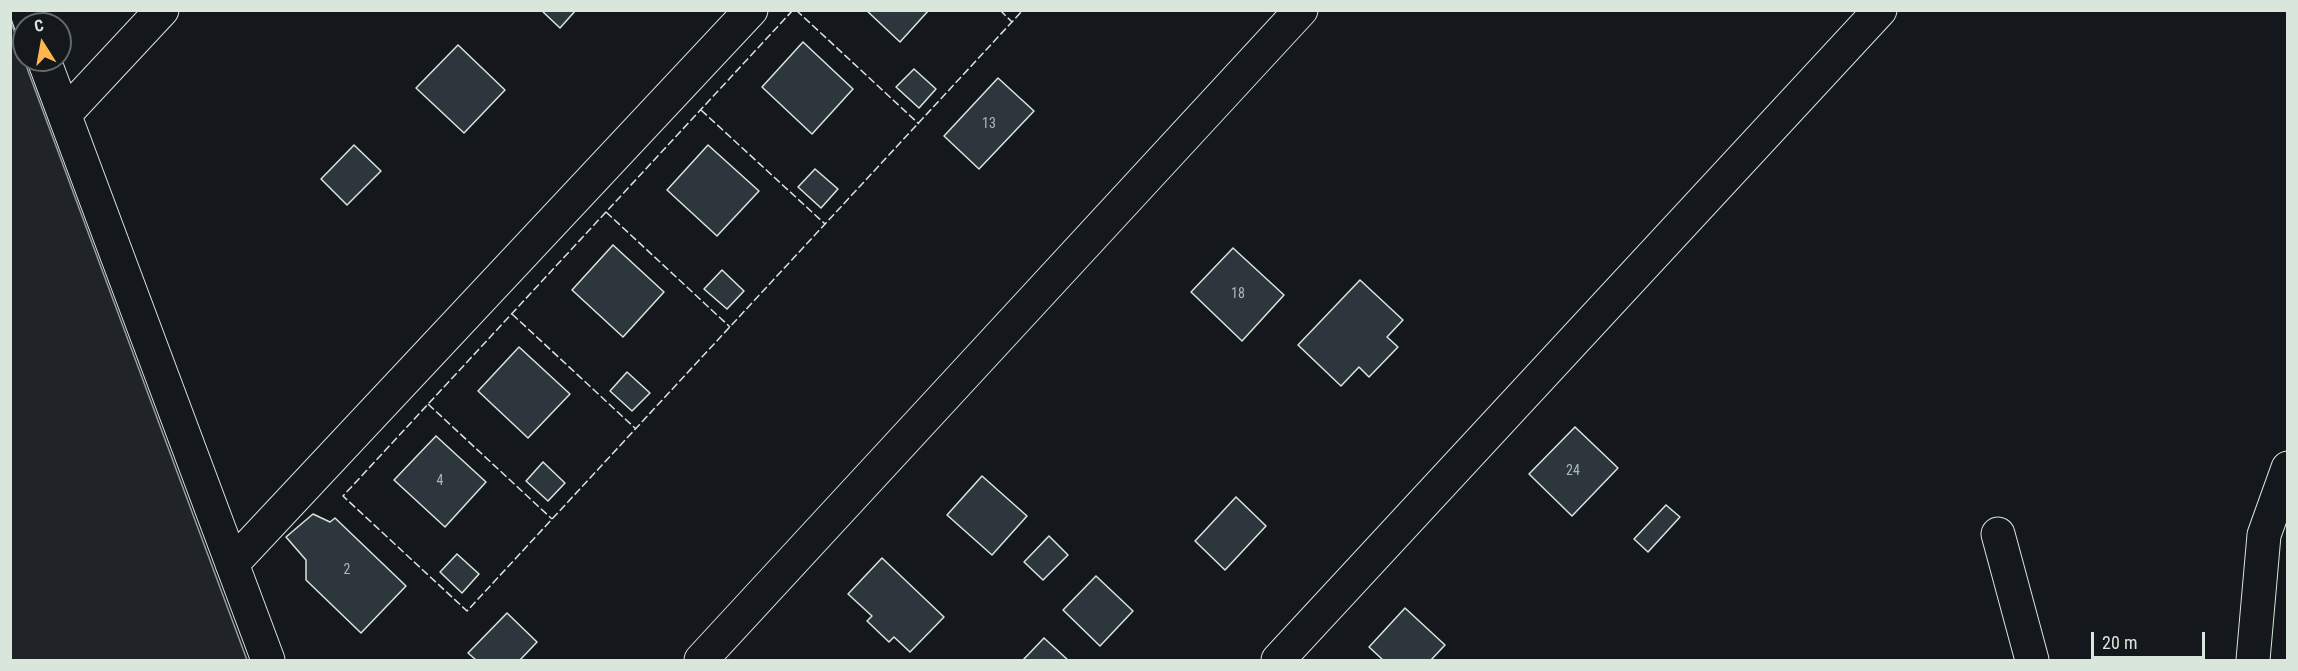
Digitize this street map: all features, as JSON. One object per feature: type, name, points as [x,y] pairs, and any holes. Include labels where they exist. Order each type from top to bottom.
[{"type":"street","points":[[64,114],[162,10]]},
{"type":"street","points":[[232,564],[751,10]]},
{"type":"street","points":[[701,660],[1301,10]]},
{"type":"street","points":[[1278,660],[1880,10]]},
{"type":"street","points":[[48,72],[268,660]]},
{"type":"street","points":[[2253,660],[2264,535],[2288,468]]},
{"type":"street","points":[[1998,534],[2032,660]]},
{"type":"shaded area","points":[[11,22],[12,72],[28,72],[247,660],[11,660]]},
{"type":"building","points":[[541,10],[576,10],[560,28]]},
{"type":"building","points":[[866,10],[929,10],[900,42]]},
{"type":"building","points":[[803,42],[853,89],[812,134],[762,87]]},
{"type":"building","points":[[458,45],[505,90],[464,133],[416,88]]},
{"type":"building","points":[[914,69],[936,89],[919,108],[896,87]]},
{"type":"building","points":[[998,78],[1034,111],[979,169],[944,136]]},
{"type":"building","points":[[354,145],[381,171],[347,205],[321,179]]},
{"type":"building","points":[[708,145],[759,191],[717,236],[667,190]]},
{"type":"building","points":[[815,169],[838,189],[821,208],[798,187]]},
{"type":"building","points":[[613,245],[664,292],[623,337],[572,290]]},
{"type":"building","points":[[1233,248],[1284,295],[1242,341],[1191,292]]},
{"type":"building","points":[[722,270],[744,291],[727,309],[704,289]]},
{"type":"building","points":[[1360,280],[1403,320],[1387,337],[1398,347],[1369,377],[1359,367],[1341,386],[1298,345]]},
{"type":"building","points":[[519,347],[570,394],[528,438],[478,391]]},
{"type":"building","points":[[627,372],[650,393],[632,411],[610,391]]},
{"type":"building","points":[[1575,427],[1618,468],[1572,516],[1529,474]]},
{"type":"building","points":[[436,436],[486,482],[445,527],[394,480]]},
{"type":"building","points":[[543,462],[565,483],[548,501],[526,481]]},
{"type":"building","points":[[982,476],[1027,516],[992,555],[947,515]]},
{"type":"building","points":[[1236,497],[1266,526],[1225,570],[1195,541]]},
{"type":"building","points":[[1666,505],[1680,517],[1648,552],[1634,539]]},
{"type":"building","points":[[313,514],[330,522],[335,518],[406,586],[361,633],[306,580],[306,560],[286,537]]},
{"type":"building","points":[[1049,536],[1068,555],[1043,580],[1024,562]]},
{"type":"building","points":[[457,554],[479,574],[462,593],[440,572]]},
{"type":"building","points":[[882,558],[944,617],[910,652],[894,637],[889,642],[867,621],[872,616],[848,594]]},
{"type":"building","points":[[1096,576],[1133,611],[1100,646],[1063,610]]},
{"type":"building","points":[[1405,608],[1445,645],[1431,660],[1383,660],[1369,647]]},
{"type":"building","points":[[507,613],[537,642],[520,660],[476,660],[468,653]]},
{"type":"building","points":[[1044,638],[1068,660],[1023,660]]},
{"type":"fence","points":[[793,10],[343,496],[467,611],[1023,10]]},
{"type":"fence","points":[[796,10],[919,124]]},
{"type":"fence","points":[[1000,10],[1012,22]]},
{"type":"fence","points":[[701,110],[825,224]]},
{"type":"fence","points":[[606,212],[730,327]]},
{"type":"fence","points":[[512,314],[636,429]]},
{"type":"fence","points":[[428,404],[552,519]]}]
